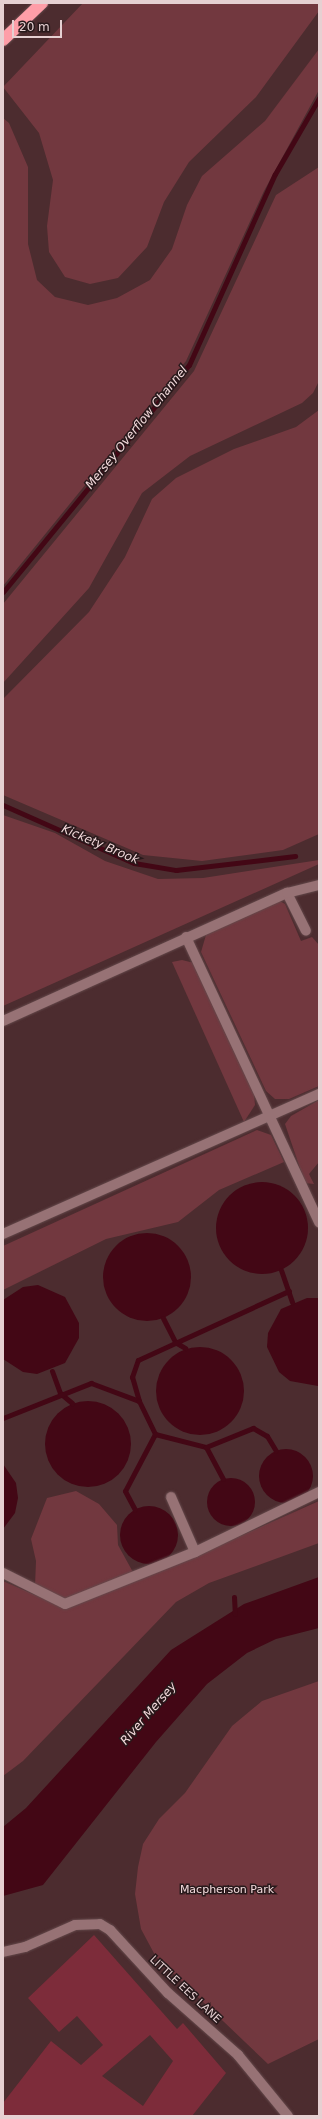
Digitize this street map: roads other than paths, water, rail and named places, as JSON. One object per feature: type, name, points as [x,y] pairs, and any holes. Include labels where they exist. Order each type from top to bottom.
[{"type":"highway","points":[[3,40],[42,3]]},
{"type":"street","points":[[3,1021],[186,937],[287,893],[319,885]]},
{"type":"street","points":[[287,893],[306,931]]},
{"type":"street","points":[[186,937],[319,1222]]},
{"type":"street","points":[[3,1234],[319,1094]]},
{"type":"street","points":[[3,1573],[65,1604],[195,1552],[319,1492]]},
{"type":"street","points":[[171,1497],[195,1552]]},
{"type":"street","name":"LITTLE EES LANE","points":[[3,1952],[25,1947],[74,1925],[100,1924],[110,1930],[168,1993],[238,2055],[288,2116]]},
{"type":"water","points":[[262,1182],[279,1186],[294,1196],[304,1211],[308,1228],[304,1245],[294,1260],[279,1270],[262,1274],[245,1270],[230,1260],[220,1245],[216,1228],[220,1211],[230,1196],[245,1186]]},
{"type":"water","points":[[147,1233],[164,1236],[178,1246],[188,1260],[191,1277],[188,1294],[178,1308],[164,1318],[147,1321],[130,1318],[116,1308],[106,1294],[103,1277],[106,1260],[116,1246],[130,1236]]},
{"type":"water","points":[[38,1285],[65,1297],[79,1323],[79,1338],[65,1363],[37,1374],[23,1372],[3,1359],[3,1300],[23,1287]]},
{"type":"water","points":[[307,1298],[319,1298],[318,1386],[290,1381],[279,1372],[267,1347],[268,1333],[281,1309]]},
{"type":"water","points":[[191,1347],[209,1347],[225,1354],[237,1366],[244,1382],[244,1400],[237,1416],[225,1428],[209,1435],[191,1435],[175,1428],[163,1416],[156,1400],[156,1382],[163,1366],[175,1354]]},
{"type":"water","points":[[88,1401],[105,1404],[119,1413],[128,1427],[131,1444],[128,1461],[119,1475],[105,1484],[88,1487],[71,1484],[57,1475],[48,1461],[45,1444],[48,1427],[57,1413],[71,1404]]},
{"type":"water","points":[[286,1449],[296,1451],[305,1457],[311,1466],[313,1476],[311,1486],[305,1495],[296,1501],[286,1503],[276,1501],[267,1495],[261,1486],[259,1476],[261,1466],[267,1457],[276,1451]]},
{"type":"water","points":[[3,1464],[16,1483],[18,1498],[15,1513],[3,1529]]},
{"type":"water","points":[[226,1478],[236,1478],[248,1485],[255,1497],[255,1507],[248,1519],[236,1526],[226,1526],[218,1522],[211,1515],[207,1507],[207,1497],[211,1489],[218,1482]]},
{"type":"water","points":[[149,1506],[165,1511],[173,1519],[178,1535],[173,1551],[165,1559],[149,1564],[133,1559],[125,1551],[120,1535],[125,1519],[133,1511]]},
{"type":"water","name":"River Mersey","points":[[319,1577],[319,1628],[276,1639],[247,1653],[207,1684],[156,1742],[43,1885],[3,1896],[3,1827],[26,1808],[171,1650],[244,1604]]},
{"type":"waterway","name":"Mersey Overflow Channel","points":[[3,592],[189,365],[275,174],[319,98]]},
{"type":"waterway","name":"Kickety Brook","points":[[3,805],[134,863],[176,870],[295,856]]},
{"type":"waterway","points":[[281,1270],[292,1302]]},
{"type":"waterway","points":[[139,1401],[132,1377],[138,1360],[289,1291]]},
{"type":"waterway","points":[[163,1318],[175,1342],[185,1348]]},
{"type":"waterway","points":[[52,1371],[60,1393],[72,1403]]},
{"type":"waterway","points":[[3,1418],[91,1383],[139,1401],[155,1434],[125,1491],[135,1510]]},
{"type":"waterway","points":[[206,1447],[253,1428],[267,1436],[276,1451]]},
{"type":"waterway","points":[[155,1434],[206,1447],[223,1479]]},
{"type":"waterway","points":[[234,1597],[235,1614]]},
{"type":"park label","name":"Macpherson Park","points":[[227,1890]]}]
